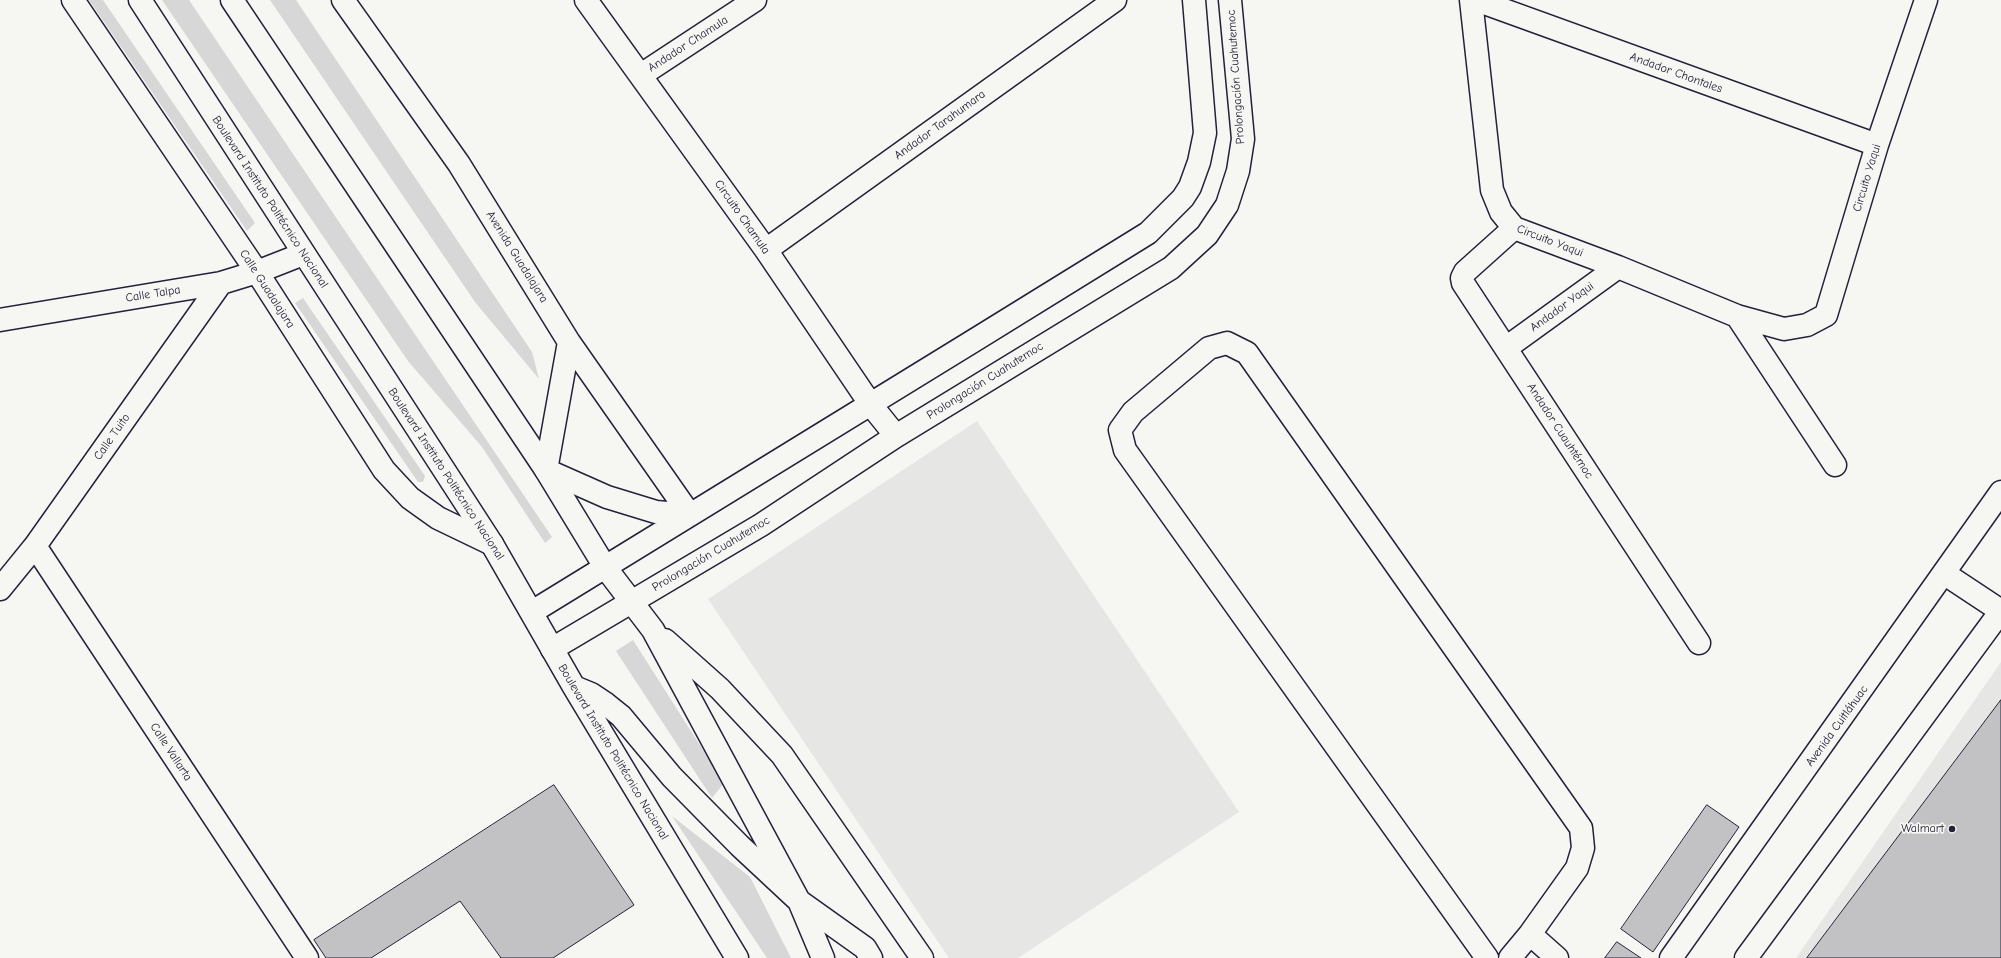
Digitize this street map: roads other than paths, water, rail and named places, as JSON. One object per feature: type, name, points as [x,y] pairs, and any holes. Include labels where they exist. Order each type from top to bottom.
[{"type":"street","name":"Calle Guadalajara","points":[[73,0],[257,272],[384,470],[410,498],[438,518],[492,544]]},
{"type":"street","name":"Boulevard Instituto Politécnico Nacional","points":[[140,0],[492,544],[574,687],[737,958]]},
{"type":"street","points":[[232,0],[546,470],[605,567],[654,630],[799,901],[823,958]]},
{"type":"street","name":"Avenida Guadalajara","points":[[343,0],[459,164],[569,342],[690,515]]},
{"type":"street","name":"Circuito Chamula","points":[[586,0],[766,250],[871,405],[896,436]]},
{"type":"street","name":"Andador Chamula","points":[[641,75],[755,0]]},
{"type":"street","name":"Andador Tarahumara","points":[[766,250],[1115,0]]},
{"type":"street","points":[[532,612],[871,405],[1148,233],[1183,198],[1190,187],[1199,162],[1205,133],[1194,0]]},
{"type":"street","name":"Prolongación Cuahutemoc","points":[[552,649],[761,525],[896,436],[1171,268],[1207,235],[1226,205],[1238,171],[1243,139],[1230,0]]},
{"type":"street","name":"Circuito Yaqui","points":[[1471,0],[1492,190],[1501,212],[1514,228],[1618,267],[1737,316],[1784,329],[1807,325],[1826,315],[1877,145],[1926,0]]},
{"type":"street","name":"Andador Chontales","points":[[1476,0],[1877,145]]},
{"type":"street","name":"Andador Cuauhtémoc","points":[[1514,228],[1465,272],[1462,278],[1463,283],[1699,643]]},
{"type":"street","name":"Calle Talpa","points":[[0,320],[221,283],[257,272],[303,254]]},
{"type":"street","name":"Andador Yaqui","points":[[1506,348],[1618,267]]},
{"type":"street","name":"Calle Tuito","points":[[0,589],[35,546],[221,283]]},
{"type":"street","points":[[1737,316],[1835,465]]},
{"type":"street","points":[[546,470],[569,342]]},
{"type":"street","points":[[1487,958],[1125,450],[1120,430],[1133,412],[1209,348],[1227,343],[1247,353],[1581,828],[1583,848],[1577,868],[1530,934],[1510,958]]},
{"type":"street","points":[[546,470],[607,497],[656,512],[690,515]]},
{"type":"street","name":"Avenida Cuitláhuac","points":[[1671,958],[1945,574],[2001,492]]},
{"type":"street","name":"Calle Vallarta","points":[[35,546],[307,958]]},
{"type":"street","points":[[1746,958],[2001,611],[1945,574]]},
{"type":"street","points":[[654,630],[720,689],[782,755],[922,958]]},
{"type":"street","points":[[574,687],[601,700],[621,716],[672,778],[740,846],[799,901],[864,948],[871,958]]},
{"type":"street","points":[[1530,934],[1557,958]]},
{"type":"place","name":"Walmart","points":[[1952,829]]}]
